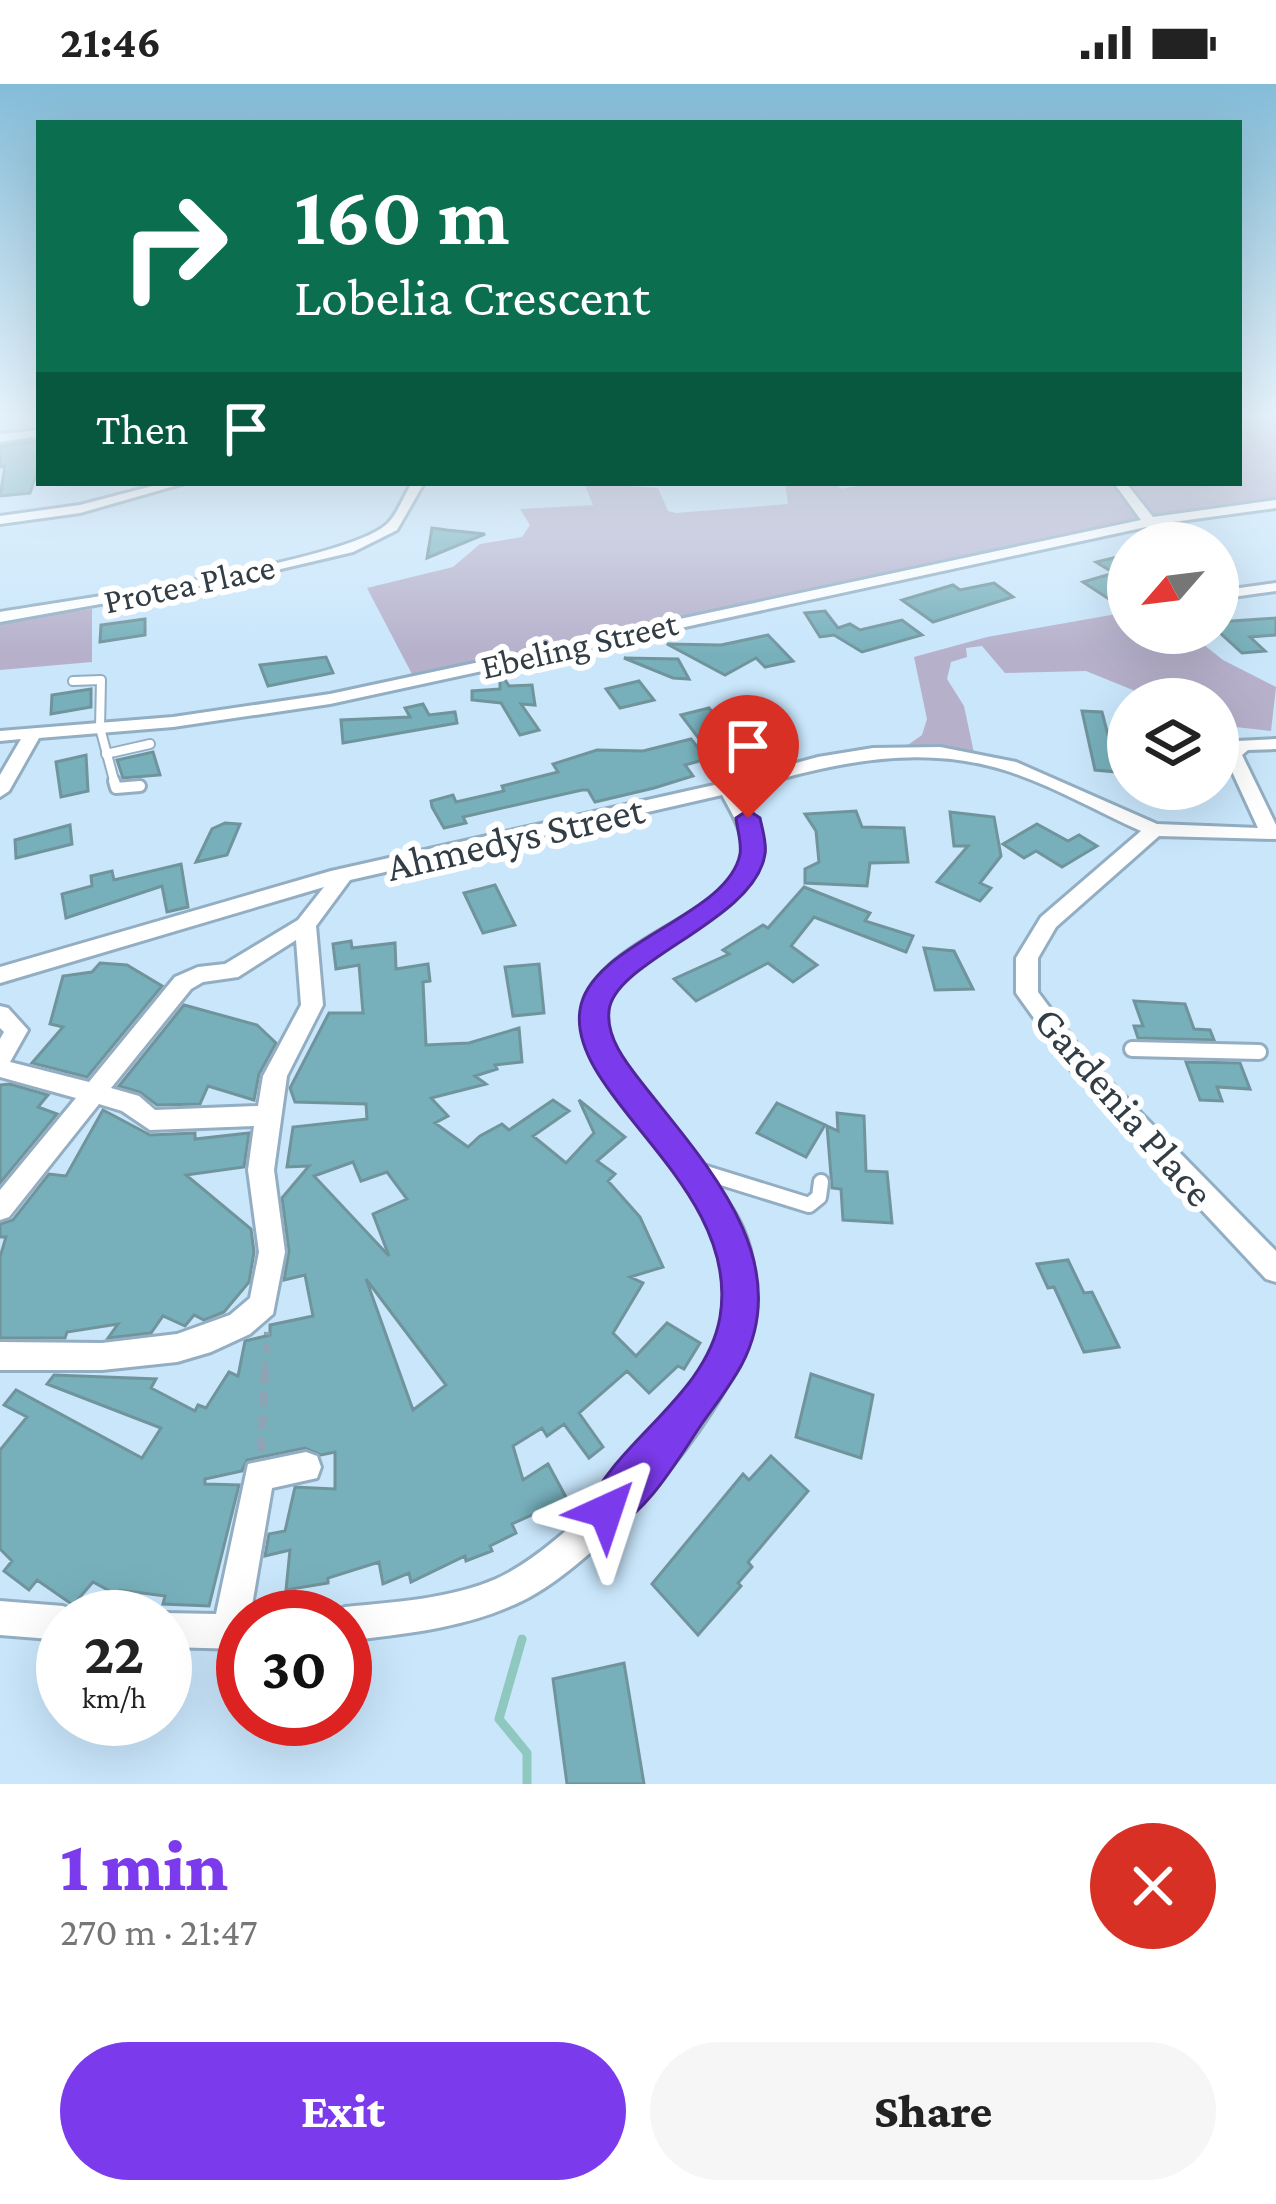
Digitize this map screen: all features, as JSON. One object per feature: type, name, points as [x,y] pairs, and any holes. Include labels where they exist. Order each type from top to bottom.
[{"type":"street","points":[[0,520],[80,509],[128,496]]},
{"type":"street","name":"Protea Place","points":[[0,617],[193,584],[348,549],[392,527],[410,496]]},
{"type":"street","points":[[1127,496],[1154,521]]},
{"type":"street","name":"Ebeling Street","points":[[0,736],[346,696],[1154,521],[1276,504]]},
{"type":"street","points":[[1239,592],[1276,587]]},
{"type":"street","points":[[0,791],[33,734]]},
{"type":"street","name":"Ahmedys Street","points":[[0,975],[343,875],[727,788],[818,761],[940,752],[1042,777],[1154,830],[1270,834],[1233,754],[1243,745],[1276,745]]},
{"type":"street","points":[[372,1619],[470,1603],[530,1579],[574,1545],[638,1478],[728,1354],[738,1318],[740,1277],[730,1229],[693,1170],[604,1057],[594,1012],[606,982],[710,908],[748,867],[753,831],[727,788]]},
{"type":"street","name":"Gardenia Place","points":[[1154,830],[1048,922],[1028,958],[1027,993],[1276,1270]]},
{"type":"street","points":[[0,1209],[184,983],[198,974],[230,971],[304,925],[343,875]]},
{"type":"street","points":[[0,1356],[116,1356],[160,1349],[229,1331],[258,1310],[272,1252],[261,1170],[275,1076],[312,1005],[304,925]]},
{"type":"street","points":[[0,1014],[17,1030],[0,1059]]},
{"type":"street","points":[[0,1068],[130,1103],[149,1120],[268,1116]]},
{"type":"street","points":[[243,1590],[259,1475],[306,1466]]},
{"type":"street","points":[[0,1618],[36,1621]]},
{"type":"lane","points":[[73,681],[101,680],[100,728],[116,788],[140,787]]},
{"type":"lane","points":[[106,754],[150,744]]},
{"type":"lane","points":[[1132,1049],[1258,1052]]},
{"type":"lane","points":[[693,1170],[809,1204],[818,1198],[820,1182]]},
{"type":"path","points":[[258,1310],[268,1333],[259,1475]]},
{"type":"shaded area","points":[[589,496],[662,496],[668,511],[788,504],[787,496],[1276,496],[1276,501],[1107,522],[1107,526],[413,676],[367,588],[453,567],[480,544],[522,537],[530,525],[520,509],[593,505]]},
{"type":"shaded area","points":[[92,609],[92,662],[0,670],[0,621]]},
{"type":"shaded area","points":[[1107,616],[1107,654],[1215,654],[1276,687],[1271,731],[1239,727],[1239,678],[1107,680],[1086,671],[1005,673],[982,646],[966,648],[967,657],[951,662],[947,679],[964,706],[974,753],[905,747],[922,735],[927,719],[914,657],[987,637]]},
{"type":"building","points":[[432,528],[447,530],[485,534],[427,558]]},
{"type":"building","points":[[1107,575],[1107,598],[1083,582]]},
{"type":"building","points":[[994,583],[1013,597],[933,622],[902,600],[953,585],[960,590]]},
{"type":"building","points":[[825,611],[838,628],[850,624],[860,630],[902,620],[922,635],[862,652],[834,635],[820,637],[805,613]]},
{"type":"building","points":[[1276,618],[1276,635],[1250,637],[1265,651],[1239,650],[1239,621]]},
{"type":"building","points":[[145,619],[145,635],[100,642],[101,625]]},
{"type":"building","points":[[768,635],[793,661],[765,667],[756,658],[725,675],[667,644],[721,645]]},
{"type":"building","points":[[326,657],[333,673],[268,686],[260,665]]},
{"type":"building","points":[[624,658],[678,659],[689,679],[673,678]]},
{"type":"building","points":[[500,672],[509,686],[532,685],[535,705],[521,704],[539,730],[520,735],[501,703],[472,700],[472,691],[500,689]]},
{"type":"building","points":[[639,681],[654,700],[620,708],[606,689]]},
{"type":"building","points":[[91,689],[91,707],[51,714],[52,695]]},
{"type":"building","points":[[423,704],[429,715],[455,712],[457,723],[343,743],[341,720],[410,717],[405,708]]},
{"type":"building","points":[[709,708],[732,737],[703,744],[681,715]]},
{"type":"building","points":[[1082,711],[1102,712],[1107,731],[1107,771],[1095,770]]},
{"type":"building","points":[[691,739],[707,759],[685,765],[693,776],[654,788],[595,802],[588,790],[582,790],[463,817],[466,823],[444,828],[432,807],[431,801],[453,795],[456,802],[504,791],[502,786],[558,772],[553,764],[597,750],[643,751]]},
{"type":"building","points":[[153,752],[160,775],[123,778],[117,760]]},
{"type":"building","points":[[86,755],[88,791],[61,797],[56,762]]},
{"type":"building","points":[[856,811],[862,827],[904,828],[908,862],[870,863],[867,886],[805,883],[805,869],[819,862],[816,831],[805,814]]},
{"type":"building","points":[[950,812],[994,817],[1001,856],[980,883],[991,888],[980,901],[937,882],[968,846],[954,846]]},
{"type":"building","points":[[225,823],[240,824],[227,855],[196,862],[212,829]]},
{"type":"building","points":[[1037,824],[1068,841],[1079,835],[1097,846],[1062,867],[1036,851],[1024,858],[1003,844]]},
{"type":"building","points":[[70,825],[72,844],[16,858],[15,840]]},
{"type":"building","points":[[181,864],[188,907],[167,912],[162,886],[66,918],[62,894],[92,886],[91,876],[112,871],[114,880]]},
{"type":"building","points":[[495,885],[515,925],[483,933],[464,893]]},
{"type":"building","points":[[804,887],[870,913],[865,921],[913,936],[906,952],[814,917],[791,946],[817,965],[793,982],[768,963],[696,1001],[674,979],[729,954],[723,950],[763,925],[768,928]]},
{"type":"building","points":[[351,941],[352,948],[395,943],[396,969],[428,964],[430,981],[423,982],[426,1045],[469,1043],[519,1028],[522,1062],[495,1065],[497,1069],[475,1076],[486,1084],[431,1098],[448,1116],[435,1123],[468,1147],[502,1124],[509,1130],[553,1100],[569,1111],[533,1136],[566,1163],[594,1133],[579,1100],[625,1137],[597,1161],[615,1174],[608,1181],[640,1217],[663,1267],[630,1277],[643,1283],[613,1333],[636,1356],[667,1323],[700,1343],[684,1369],[678,1366],[649,1393],[627,1371],[579,1413],[603,1447],[589,1458],[564,1424],[547,1436],[542,1428],[513,1446],[523,1480],[548,1464],[567,1499],[512,1524],[516,1533],[490,1546],[492,1551],[466,1561],[465,1556],[411,1582],[409,1573],[383,1584],[379,1562],[328,1578],[328,1583],[286,1590],[290,1550],[265,1556],[269,1534],[285,1531],[295,1487],[335,1489],[335,1452],[321,1455],[305,1448],[247,1460],[242,1471],[205,1479],[205,1484],[239,1485],[209,1606],[192,1605],[192,1590],[108,1590],[93,1582],[86,1590],[51,1590],[37,1580],[29,1590],[4,1571],[12,1561],[0,1549],[0,1450],[27,1417],[4,1405],[16,1390],[142,1458],[161,1428],[47,1384],[54,1375],[156,1379],[151,1388],[195,1411],[198,1405],[206,1408],[229,1372],[238,1376],[245,1341],[270,1335],[270,1325],[313,1316],[305,1275],[284,1280],[289,1251],[282,1198],[309,1166],[287,1167],[293,1127],[367,1119],[366,1104],[295,1102],[290,1088],[329,1013],[363,1013],[359,965],[336,969],[333,944]],"holes":[[[353,1162],[361,1181],[387,1172],[407,1199],[373,1214],[389,1256],[314,1176]],[[366,1279],[446,1385],[413,1410]]]},
{"type":"building","points":[[924,948],[954,951],[973,989],[935,990]]},
{"type":"building","points":[[100,963],[127,965],[162,986],[87,1077],[32,1063],[63,1027],[50,1024],[63,976],[92,972]]},
{"type":"building","points":[[539,964],[544,1013],[513,1016],[505,967]]},
{"type":"building","points":[[1134,1001],[1185,1004],[1194,1029],[1210,1030],[1214,1040],[1138,1038],[1134,1026],[1143,1026]]},
{"type":"building","points":[[184,1005],[257,1025],[276,1043],[259,1074],[254,1100],[208,1086],[200,1104],[157,1105],[140,1092],[119,1086]]},
{"type":"building","points":[[1186,1062],[1240,1063],[1250,1089],[1217,1087],[1222,1101],[1200,1100]]},
{"type":"building","points":[[0,1085],[48,1095],[38,1107],[57,1114],[0,1183]]},
{"type":"building","points":[[777,1103],[825,1125],[806,1157],[757,1133]]},
{"type":"building","points":[[103,1110],[150,1135],[195,1133],[195,1139],[249,1133],[244,1167],[186,1175],[251,1229],[254,1252],[249,1282],[224,1312],[204,1320],[194,1315],[185,1326],[163,1316],[151,1333],[108,1338],[118,1324],[67,1332],[65,1338],[0,1338],[0,1257],[6,1237],[0,1237],[0,1224],[13,1220],[49,1174],[66,1176]]},
{"type":"building","points":[[837,1113],[864,1116],[866,1171],[887,1172],[892,1223],[843,1220],[841,1189],[832,1188],[827,1126],[838,1131]]},
{"type":"building","points":[[1068,1260],[1084,1293],[1092,1292],[1119,1347],[1084,1352],[1054,1287],[1048,1288],[1037,1264]]},
{"type":"building","points":[[811,1374],[873,1395],[861,1458],[796,1437]]},
{"type":"building","points":[[771,1456],[808,1491],[748,1562],[752,1567],[738,1583],[741,1586],[698,1635],[652,1584],[743,1474],[749,1480]]},
{"type":"building","points":[[624,1663],[644,1784],[567,1784],[553,1679]]},
{"type":"waterway","points":[[522,1639],[499,1719],[527,1753],[527,1784]]},
{"type":"route","points":[[606,1511],[638,1478],[728,1354],[738,1318],[740,1277],[730,1229],[718,1207],[604,1057],[594,1012],[606,982],[710,908],[740,878],[753,854],[748,818]]}]
